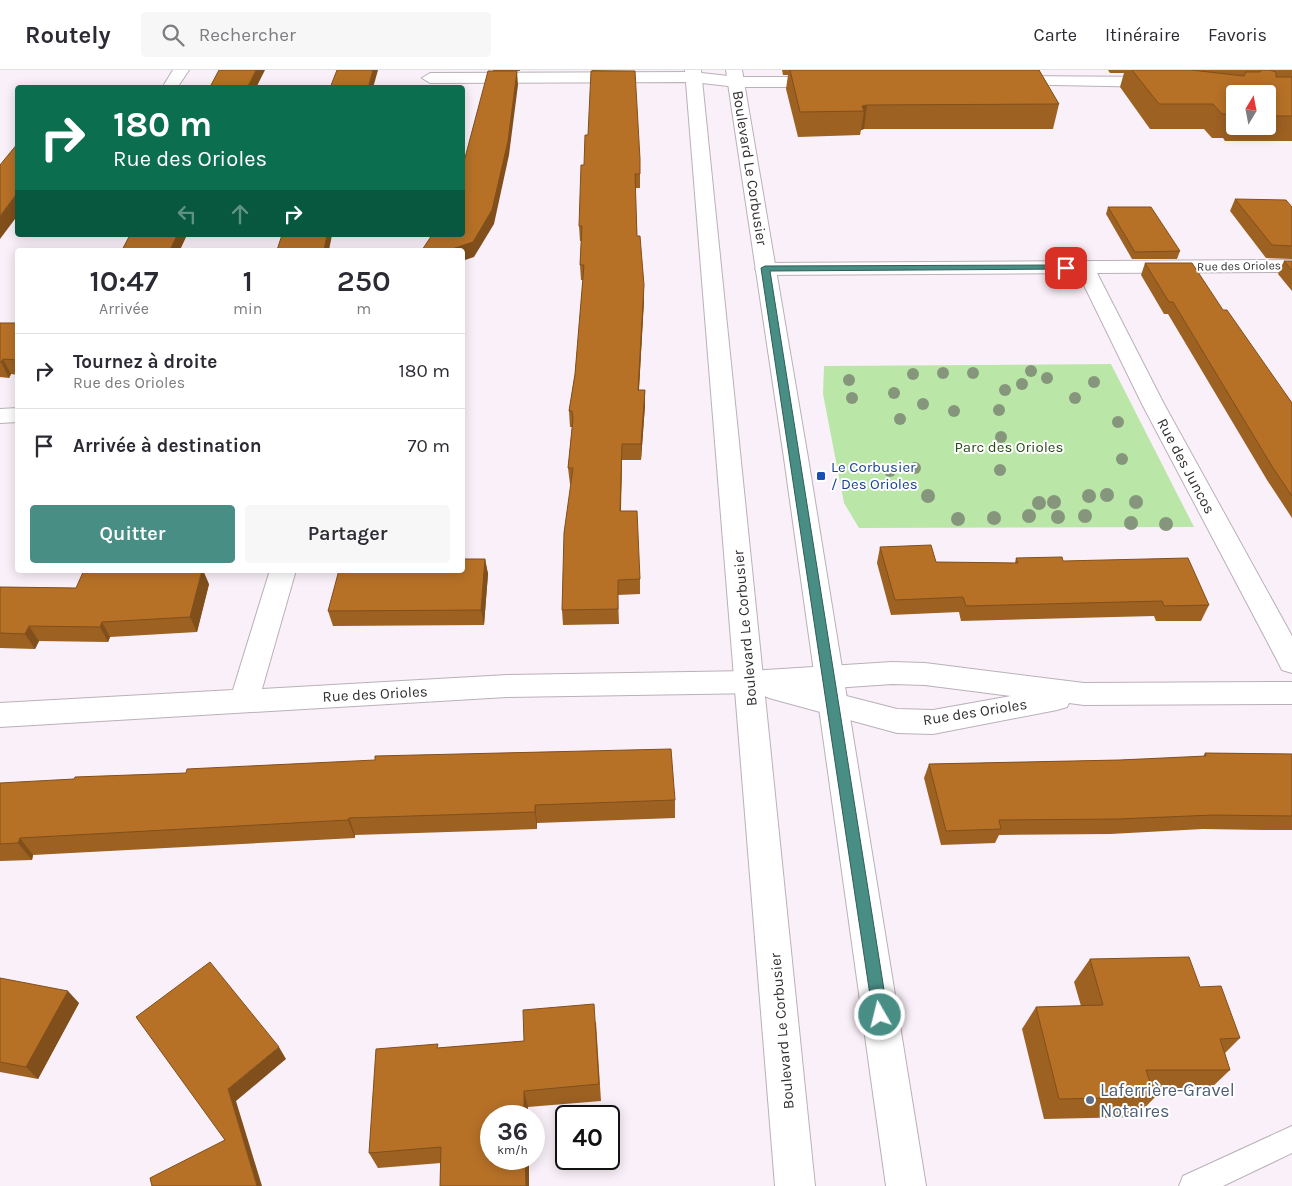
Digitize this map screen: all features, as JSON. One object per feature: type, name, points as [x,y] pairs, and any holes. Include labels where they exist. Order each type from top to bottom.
[{"type":"street","points":[[171,85],[181,70]]},
{"type":"street","points":[[430,79],[693,74],[834,82]]},
{"type":"street","name":"Boulevard Le Corbusier","points":[[693,74],[795,1186]]},
{"type":"street","name":"Boulevard Le Corbusier","points":[[736,76],[906,1186]]},
{"type":"street","points":[[995,81],[1134,80],[1172,84]]},
{"type":"street","name":"Rue des Orioles","points":[[765,268],[1292,266]]},
{"type":"street","name":"Rue des Juncos","points":[[1085,268],[1162,420],[1292,662]]},
{"type":"street","points":[[0,416],[15,415]]},
{"type":"street","points":[[244,702],[282,573]]},
{"type":"street","name":"Rue des Orioles","points":[[830,691],[892,673],[925,674],[1084,694],[1292,693]]},
{"type":"street","name":"Rue des Orioles","points":[[0,715],[507,686],[750,682],[830,691],[897,722],[933,722],[1084,694]]},
{"type":"lane","points":[[1193,1186],[1292,1139]]},
{"type":"green space","name":"Parc des Orioles","points":[[1111,364],[1194,527],[859,528],[844,503],[823,394],[824,366]]},
{"type":"building","points":[[219,70],[256,70],[248,85],[211,85]]},
{"type":"building","points":[[337,70],[373,70],[369,85],[331,85]]},
{"type":"building","points":[[790,70],[1039,70],[1059,104],[867,105],[862,106],[864,111],[800,112]]},
{"type":"building","points":[[1132,70],[1191,70],[1244,76],[1246,72],[1270,70],[1276,72],[1276,77],[1292,77],[1292,116],[1276,116],[1276,85],[1226,85],[1226,114],[1222,114],[1213,104],[1159,104]]},
{"type":"building","points":[[488,71],[517,71],[508,141],[492,210],[473,242],[455,248],[423,248],[431,237],[465,237],[465,158]]},
{"type":"building","points":[[591,71],[635,71],[640,159],[640,174],[635,174],[637,236],[640,236],[644,285],[638,390],[645,390],[641,444],[622,444],[620,511],[637,511],[640,579],[618,580],[618,609],[562,610],[564,533],[573,468],[568,468],[573,419],[572,411],[569,411],[575,374],[584,265],[580,265],[582,226],[579,226],[581,165],[584,165],[585,135],[588,135]]},
{"type":"building","points":[[15,147],[15,196],[0,216],[0,165]]},
{"type":"building","points":[[1235,199],[1286,200],[1292,207],[1292,246],[1272,245]]},
{"type":"building","points":[[1108,207],[1151,207],[1180,251],[1135,252]]},
{"type":"building","points":[[129,237],[176,237],[171,248],[123,248]]},
{"type":"building","points":[[281,237],[327,237],[324,248],[278,248]]},
{"type":"building","points":[[1284,261],[1292,261],[1292,270]]},
{"type":"building","points":[[1145,263],[1192,263],[1223,310],[1227,310],[1292,403],[1292,496],[1273,468],[1173,302],[1169,302]]},
{"type":"building","points":[[0,323],[15,323],[15,360],[3,359],[0,362]]},
{"type":"building","points":[[931,545],[936,562],[1018,563],[1016,558],[1062,557],[1063,561],[1188,558],[1209,605],[1164,606],[1162,601],[966,606],[963,597],[895,600],[880,547]]},
{"type":"building","points":[[465,559],[485,559],[481,610],[328,611],[338,573],[465,573]]},
{"type":"building","points":[[83,573],[201,573],[190,617],[102,622],[100,627],[29,626],[25,634],[0,633],[0,587],[76,588]]},
{"type":"building","points":[[671,749],[675,800],[535,805],[535,812],[349,818],[348,820],[20,838],[18,843],[0,844],[0,783],[74,779],[75,777],[186,773],[187,769],[375,760],[375,756]]},
{"type":"building","points":[[1205,753],[1292,754],[1292,816],[1213,815],[1118,819],[999,820],[1001,829],[946,831],[929,764],[1120,760],[1206,756]]},
{"type":"building","points":[[1189,957],[1200,987],[1221,986],[1240,1038],[1220,1039],[1230,1070],[1146,1070],[1155,1097],[1059,1099],[1036,1007],[1103,1005],[1090,959]]},
{"type":"building","points":[[210,962],[279,1047],[228,1089],[257,1186],[152,1186],[150,1178],[225,1140],[136,1017]]},
{"type":"building","points":[[0,978],[68,991],[26,1067],[0,1062]]},
{"type":"building","points":[[594,1004],[599,1084],[524,1091],[524,1105],[480,1105],[480,1170],[525,1170],[526,1186],[440,1186],[441,1147],[369,1153],[376,1049],[438,1044],[437,1048],[524,1041],[523,1010]]},
{"type":"place","name":"Le Corbusier / Des Orioles","points":[[821,476]]},
{"type":"place","name":"Laferrière-Gravel Notaires","points":[[1090,1100]]},
{"type":"route","points":[[880,1015],[796,458],[765,268],[1066,268]]}]
